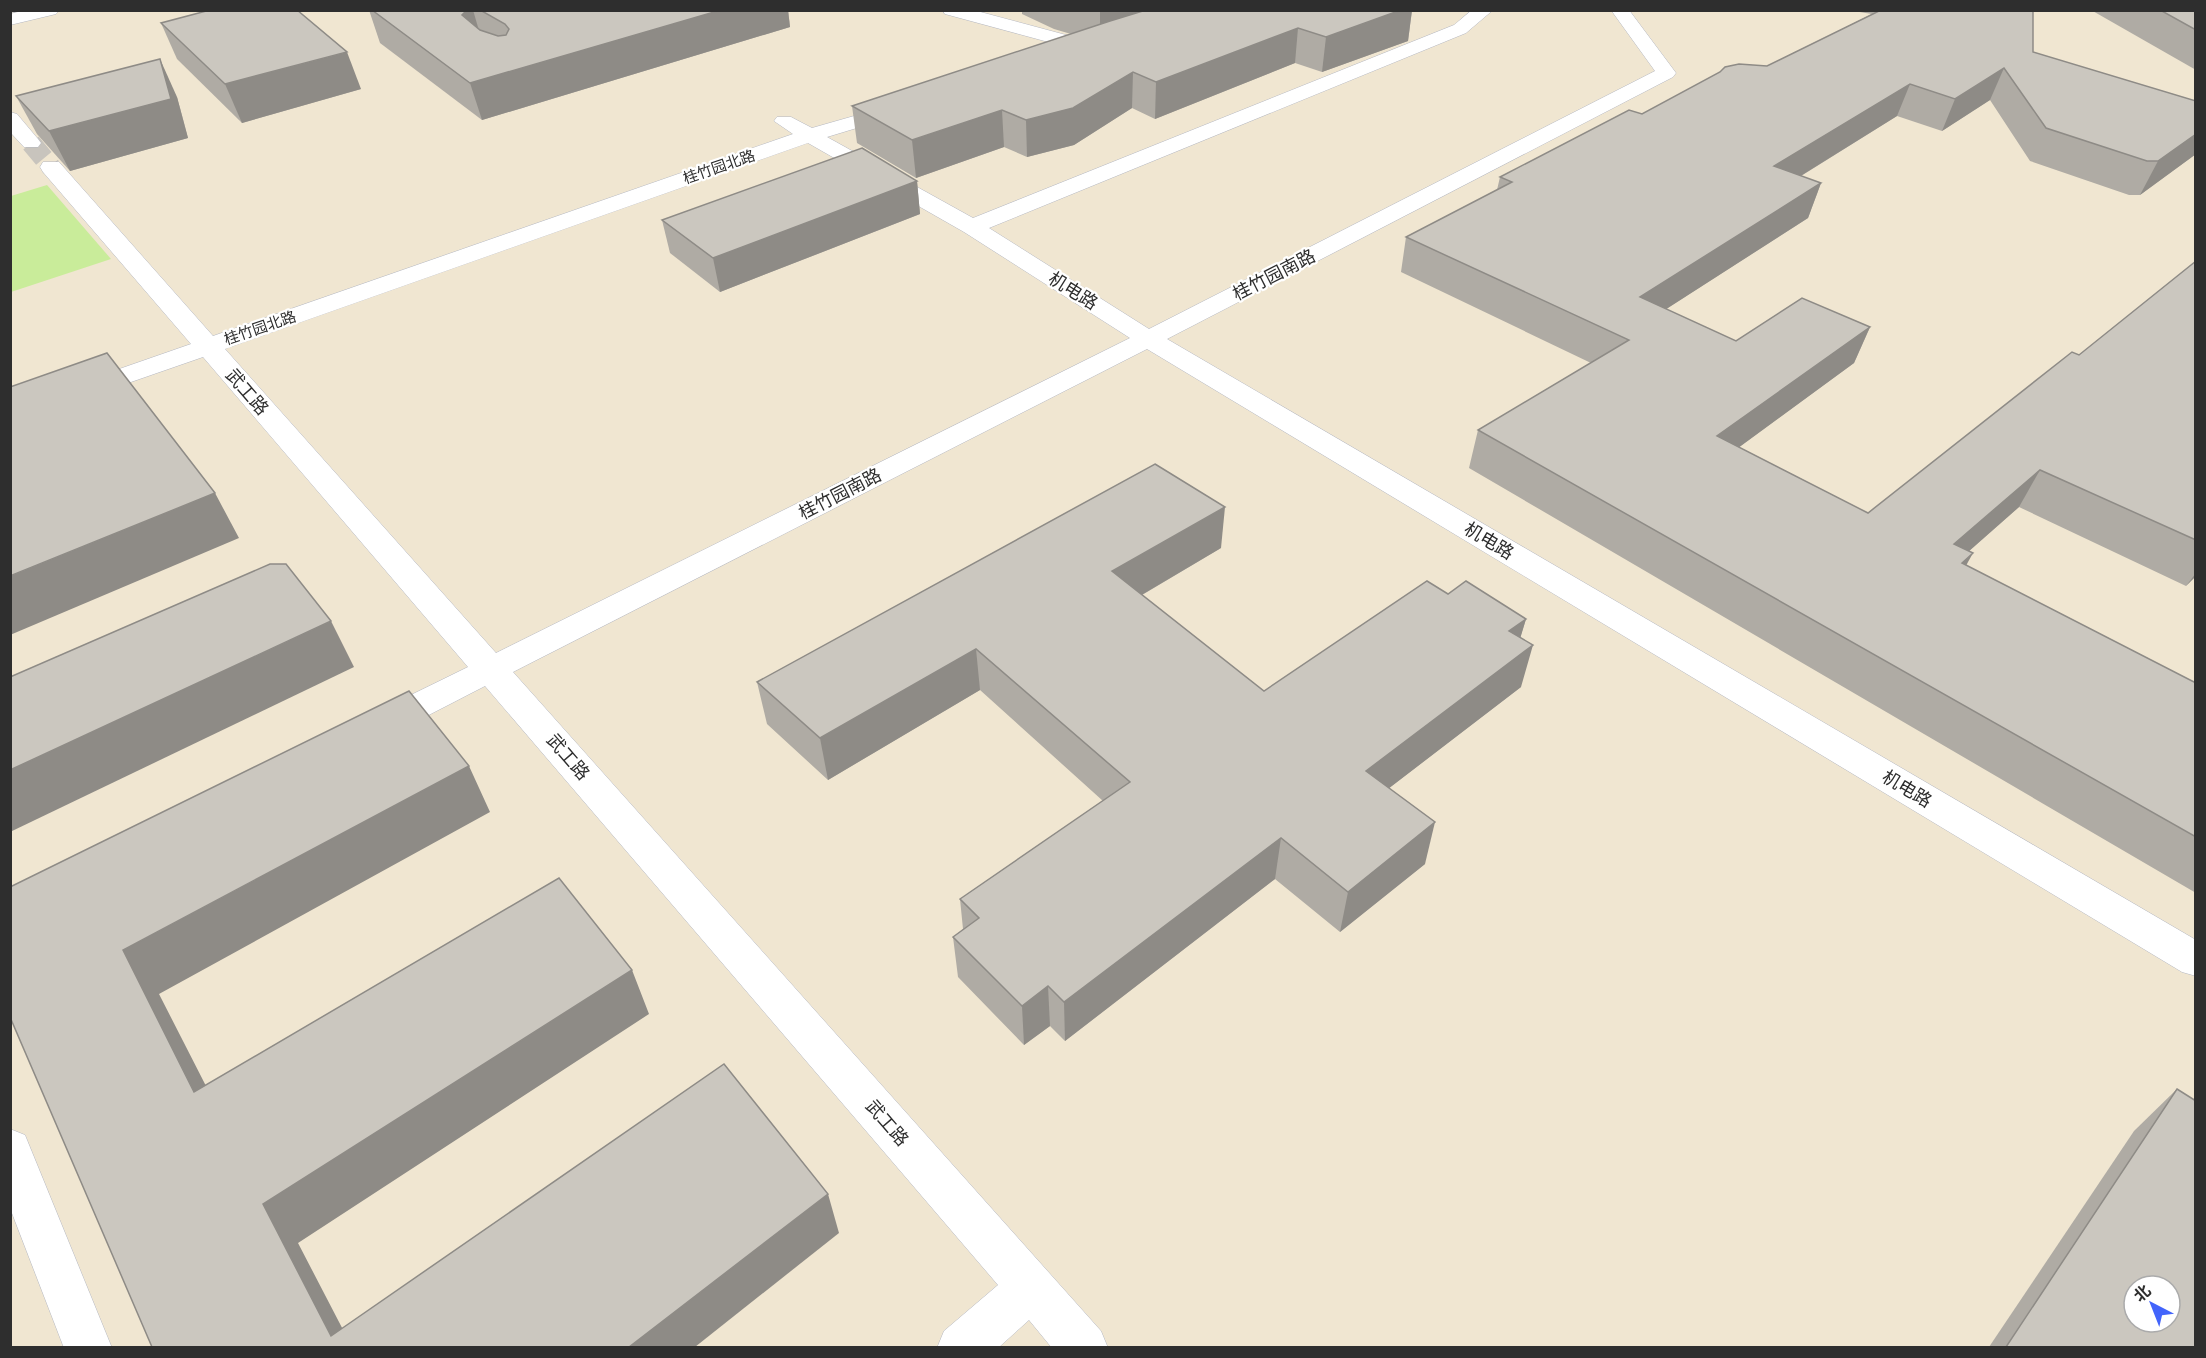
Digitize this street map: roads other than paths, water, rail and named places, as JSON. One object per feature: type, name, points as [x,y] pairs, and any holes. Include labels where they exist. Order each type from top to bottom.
[{"type":"street","points":[[10,20],[50,10]]},
{"type":"street","points":[[951,10],[1101,50]]},
{"type":"street","points":[[972,227],[1460,29],[1484,10]]},
{"type":"street","name":"桂竹园南路","points":[[352,739],[1148,339],[1666,73],[1620,10]]},
{"type":"street","points":[[1067,60],[1124,44]]},
{"type":"street","name":"桂竹园北路","points":[[10,416],[811,135],[918,104]]},
{"type":"street","name":"武工路","points":[[10,118],[1084,1347]]},
{"type":"street","name":"机电路","points":[[784,121],[972,227],[1148,339],[2196,960]]},
{"type":"street","points":[[10,1149],[88,1347]]},
{"type":"street","points":[[961,1347],[1031,1287]]},
{"type":"tunnel","points":[[31,143],[51,167]]}]
